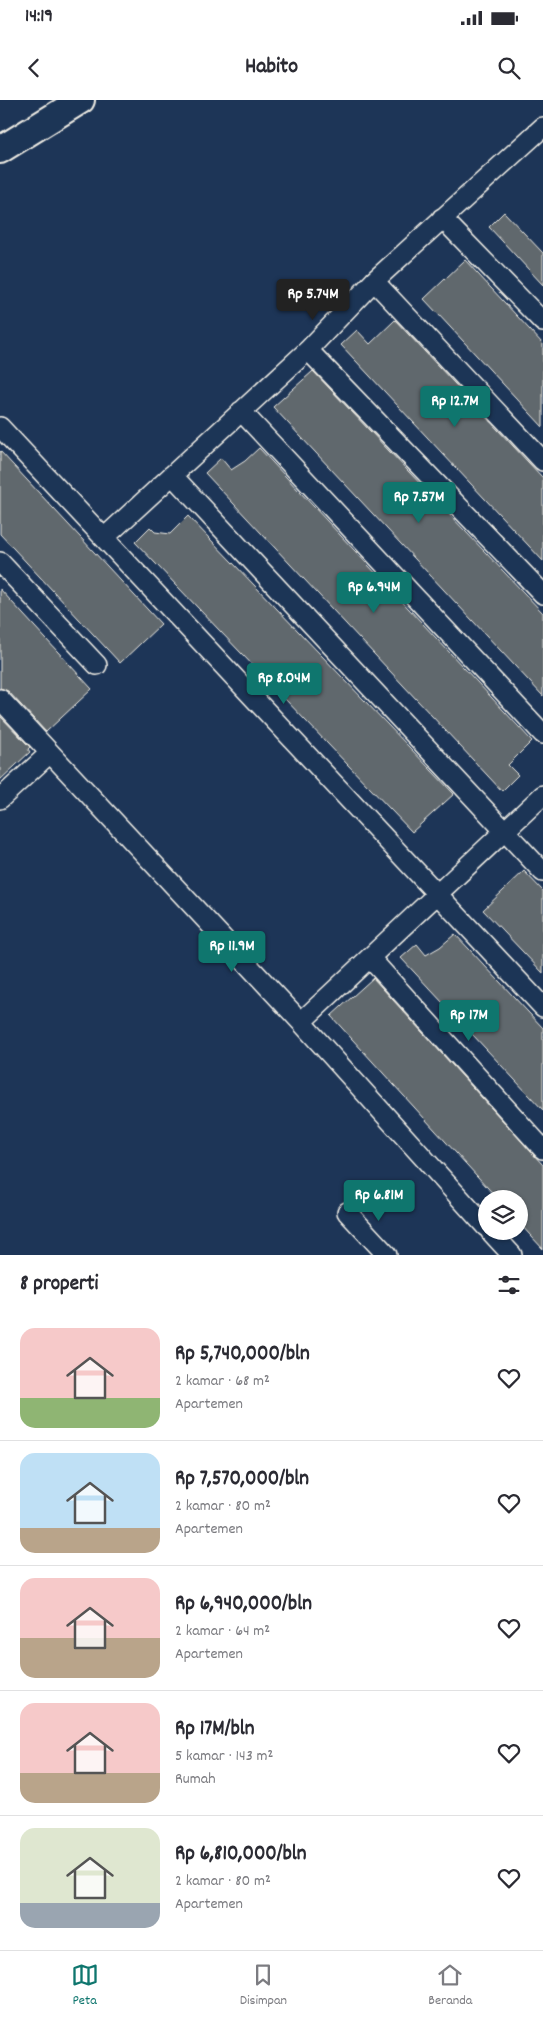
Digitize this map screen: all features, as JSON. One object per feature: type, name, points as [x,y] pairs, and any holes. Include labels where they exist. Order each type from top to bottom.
[{"type":"main road","points":[[0,150],[81,100]]},
{"type":"street","points":[[104,538],[308,350],[374,281],[543,126]]},
{"type":"street","points":[[442,218],[543,322]]},
{"type":"street","points":[[374,281],[543,461]]},
{"type":"street","points":[[308,350],[543,594]]},
{"type":"street","points":[[240,411],[543,734]]},
{"type":"street","points":[[0,427],[543,1007]]},
{"type":"street","points":[[172,475],[543,872]]},
{"type":"street","points":[[0,562],[97,665]]},
{"type":"street","points":[[0,699],[302,1022],[478,1218]]},
{"type":"street","points":[[0,799],[50,753]]},
{"type":"street","points":[[302,1022],[543,796]]},
{"type":"street","points":[[370,958],[543,1149]]},
{"type":"street","points":[[347,1212],[386,1255]]},
{"type":"street","points":[[498,1240],[512,1255]]},
{"type":"building","points":[[504,212],[543,253],[543,285],[489,227]]},
{"type":"building","points":[[465,260],[543,344],[543,427],[424,299]]},
{"type":"building","points":[[395,320],[543,478],[543,561],[341,345],[357,330],[370,344]]},
{"type":"building","points":[[313,371],[543,613],[543,696],[273,407]]},
{"type":"building","points":[[259,448],[532,741],[508,765],[518,775],[502,791],[205,473],[221,458],[231,470],[245,461]]},
{"type":"building","points":[[0,451],[161,624],[120,663],[0,534]]},
{"type":"building","points":[[188,516],[454,794],[412,832],[135,542],[150,527],[155,532],[170,534]]},
{"type":"building","points":[[0,589],[92,689],[46,732],[8,691],[0,688]]},
{"type":"building","points":[[0,716],[30,747],[28,749],[30,752],[0,780]]},
{"type":"building","points":[[524,871],[543,891],[543,973],[483,910]]},
{"type":"building","points":[[455,934],[543,1028],[543,1110],[401,958],[417,944],[426,955],[440,947]]},
{"type":"building","points":[[373,978],[543,1165],[543,1249],[528,1233],[528,1190],[490,1190],[331,1016]]}]
